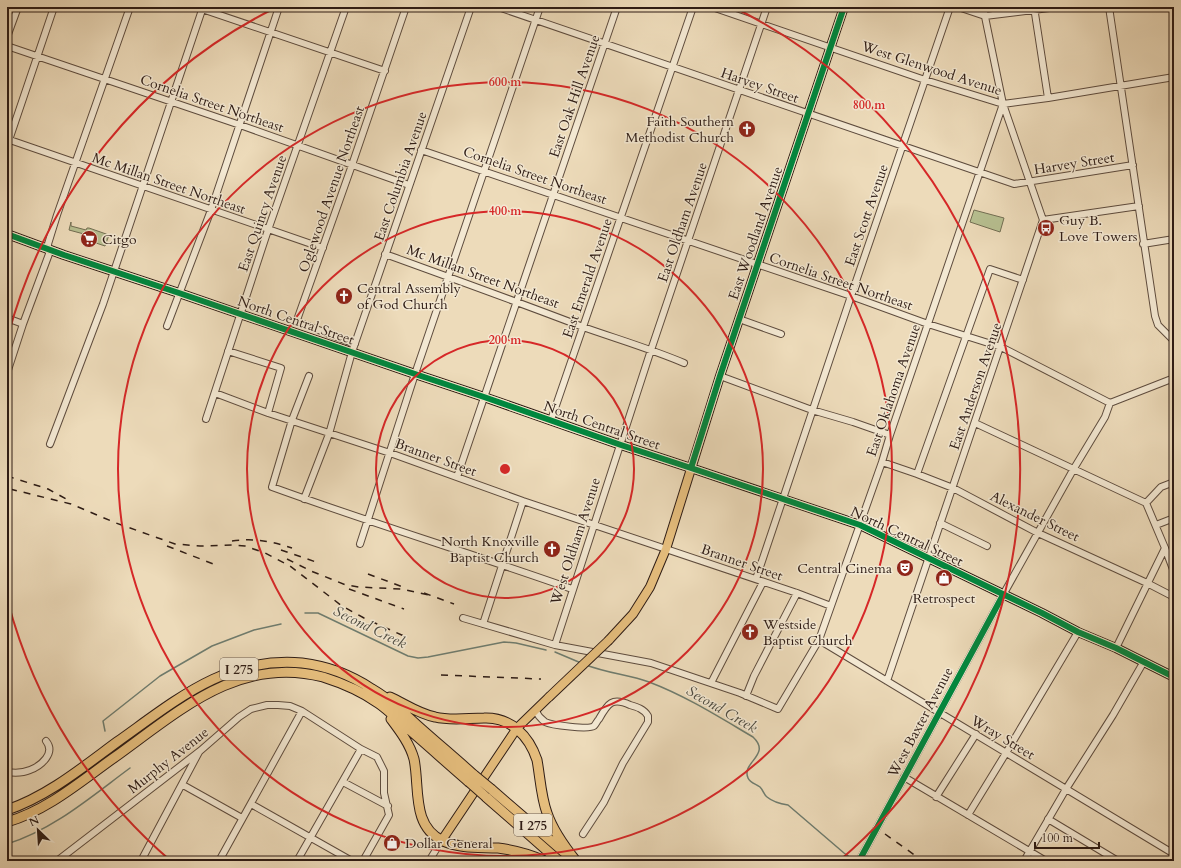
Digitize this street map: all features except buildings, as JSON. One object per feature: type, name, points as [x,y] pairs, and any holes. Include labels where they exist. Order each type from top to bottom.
[{"type":"highway","name":"I 275","points":[[7,810],[19,806],[43,793],[74,773],[184,695],[209,681],[234,671],[267,663],[287,662],[312,664],[352,676],[393,704],[471,778],[486,798],[559,861]]},
{"type":"highway","name":"I 275","points":[[7,822],[36,810],[62,795],[160,724],[196,700],[223,686],[244,678],[271,672],[285,672],[309,674],[334,680],[359,691],[378,703],[471,778],[491,789],[575,861]]},
{"type":"highway","points":[[373,689],[418,712],[435,717],[453,719],[485,717],[496,718],[503,720],[517,728],[535,753],[546,811],[552,826],[561,842],[575,861]]},
{"type":"highway","points":[[378,703],[407,742],[413,758],[417,779],[418,806],[427,827],[435,835],[442,840],[460,846],[518,851],[545,861]]},
{"type":"main road","name":"East Woodland Avenue","points":[[534,710],[609,640],[633,614],[650,587],[666,549],[720,376],[844,7]]},
{"type":"main road","name":"North Central Street","points":[[7,234],[64,255],[860,525],[1078,632],[1116,648],[1174,677]]},
{"type":"main road","points":[[442,840],[517,728],[534,710]]},
{"type":"street","points":[[7,37],[18,7]]},
{"type":"street","points":[[8,142],[54,7]]},
{"type":"street","points":[[7,373],[23,324],[49,254],[48,244],[75,163],[130,7]]},
{"type":"street","points":[[167,326],[211,210],[279,7]]},
{"type":"street","name":"East Quincy Avenue","points":[[206,418],[268,230],[346,7]]},
{"type":"street","name":"Oglewood Avenue Northeast","points":[[355,344],[303,324],[297,320],[385,72],[406,7]]},
{"type":"street","name":"East Columbia Avenue","points":[[304,499],[329,434],[352,352],[471,7]]},
{"type":"street","name":"Harvey Street","points":[[498,7],[739,91],[1014,184],[1133,165]]},
{"type":"street","points":[[360,544],[415,374],[540,7]]},
{"type":"street","name":"East Oak Hill Avenue","points":[[457,477],[618,7]]},
{"type":"street","name":"East Emerald Avenue","points":[[550,420],[693,7]]},
{"type":"street","name":"West Glenwood Avenue","points":[[712,7],[925,80],[1003,104],[1174,77]]},
{"type":"street","name":"East Oldham Avenue","points":[[621,445],[651,350],[767,7]]},
{"type":"street","name":"East Scott Avenue","points":[[756,579],[812,410],[950,7]]},
{"type":"street","points":[[958,7],[985,16],[1034,8],[1057,7]]},
{"type":"street","points":[[983,7],[1003,104],[1043,220],[1139,206]]},
{"type":"street","points":[[1109,7],[1139,206],[1143,244],[1151,282],[1155,316],[1158,325],[1174,341]]},
{"type":"street","points":[[50,444],[85,353],[114,271],[201,8],[385,72]]},
{"type":"street","points":[[1034,8],[1048,98]]},
{"type":"street","name":"Cornelia Street Northeast","points":[[7,46],[409,184]]},
{"type":"street","name":"East Oklahoma Avenue","points":[[746,696],[778,709],[819,640],[882,462],[1003,104]]},
{"type":"street","name":"Mc Millan Street Northeast","points":[[8,142],[75,163],[323,248]]},
{"type":"street","name":"Cornelia Street Northeast","points":[[422,150],[851,296],[928,324],[1001,347],[1110,403]]},
{"type":"street","name":"East Anderson Avenue","points":[[887,681],[1043,220]]},
{"type":"street","points":[[1143,244],[1174,239]]},
{"type":"street","name":"Mc Millan Street Northeast","points":[[385,254],[684,363]]},
{"type":"street","points":[[917,474],[990,269],[1023,280]]},
{"type":"street","points":[[7,318],[23,324]]},
{"type":"street","points":[[739,319],[781,334]]},
{"type":"street","points":[[228,351],[281,368],[268,413]]},
{"type":"street","points":[[309,376],[292,420],[272,488],[368,521],[503,564],[572,589]]},
{"type":"street","points":[[720,376],[812,410],[890,435]]},
{"type":"street","points":[[1110,403],[1174,378]]},
{"type":"street","name":"Branner Street","points":[[215,393],[268,413],[390,453],[524,501],[797,593],[831,606]]},
{"type":"street","name":"West Baxter Avenue","points":[[859,861],[1003,595],[1073,470],[1105,417],[1110,403]]},
{"type":"street","points":[[975,423],[1146,503],[1166,548],[1174,572]]},
{"type":"street","name":"West Oldham Avenue","points":[[555,645],[572,589],[621,445]]},
{"type":"street","name":"Alexander Street","points":[[882,462],[952,488],[1038,533],[1174,597]]},
{"type":"street","points":[[1146,503],[1161,487],[1174,482]]},
{"type":"street","points":[[483,624],[524,501]]},
{"type":"street","points":[[1156,525],[1174,518]]},
{"type":"street","points":[[940,523],[986,546]]},
{"type":"street","points":[[1116,648],[1147,583],[1166,548]]},
{"type":"street","points":[[711,683],[763,582]]},
{"type":"street","points":[[464,618],[555,645],[651,663],[746,696],[754,676],[797,593]]},
{"type":"street","points":[[968,815],[1078,632]]},
{"type":"street","name":"Wray Street","points":[[819,640],[1174,854]]},
{"type":"street","points":[[1024,861],[1066,789],[1113,716],[1144,663]]},
{"type":"street","points":[[534,710],[544,721],[550,724],[588,728],[595,725],[606,707],[616,701],[621,701],[643,710],[648,716],[648,722],[623,763],[604,802],[583,834]]},
{"type":"street","name":"Murphy Avenue","points":[[59,860],[200,750],[239,717],[251,709],[266,705],[278,705],[290,706],[302,711],[377,757],[381,763],[384,771],[384,793],[389,815],[363,861]]},
{"type":"street","points":[[219,861],[302,711]]},
{"type":"street","points":[[936,797],[976,734]]},
{"type":"street","points":[[297,861],[361,748]]},
{"type":"street","points":[[141,861],[200,750]]},
{"type":"street","points":[[7,772],[30,770],[40,764],[48,754]]},
{"type":"street","points":[[904,777],[1046,861]]},
{"type":"street","points":[[343,782],[388,806]]},
{"type":"street","points":[[182,785],[242,818]]},
{"type":"street","points":[[251,804],[352,861]]},
{"type":"street","points":[[1048,819],[1118,861]]},
{"type":"street","points":[[430,861],[442,840]]},
{"type":"green space","points":[[974,210],[1004,218],[1000,232],[970,222]]},
{"type":"green space","points":[[71,222],[71,226],[86,230],[89,228],[109,235],[105,246],[93,242],[95,237],[69,230]]},
{"type":"waterway","name":"Second Creek","points":[[305,613],[318,613],[408,656],[418,658],[504,642],[516,643],[546,650]]},
{"type":"waterway","name":"Second Creek","points":[[105,731],[103,721],[160,676],[212,646],[254,630],[281,624]]},
{"type":"waterway","name":"Second Creek","points":[[555,652],[581,663]]},
{"type":"waterway","name":"Second Creek","points":[[586,665],[649,682],[663,688],[702,707],[753,737],[758,743],[759,749],[758,754],[748,767],[747,772],[749,780],[760,787],[769,799],[788,805],[854,860]]},
{"type":"waterway","points":[[7,844],[24,838],[56,821],[87,801],[130,768]]},
{"type":"railway","points":[[7,476],[48,489],[70,501]]},
{"type":"railway","points":[[10,489],[71,504],[116,523],[175,544],[200,546],[245,546],[265,553],[290,566],[342,606],[364,618],[406,637]]},
{"type":"railway","points":[[232,541],[262,541],[292,548]]},
{"type":"railway","points":[[167,546],[216,565]]},
{"type":"railway","points":[[281,550],[316,562]]},
{"type":"railway","points":[[287,559],[311,571],[346,585],[401,589],[429,595]]},
{"type":"railway","points":[[368,574],[403,587]]},
{"type":"railway","points":[[349,589],[404,609]]},
{"type":"railway","points":[[424,593],[454,604]]},
{"type":"railway","points":[[441,675],[541,679]]},
{"type":"railway","points":[[885,834],[923,861]]},
{"type":"cycle path","points":[[691,468],[720,376],[844,7]]},
{"type":"cycle path","points":[[7,234],[64,255],[860,525],[1078,632],[1116,648],[1174,677]]},
{"type":"cycle path","points":[[859,861],[1003,595]]},
{"type":"place","name":"Faith Southern Methodist Church","points":[[747,129]]},
{"type":"place","name":"Guy B. Love Towers","points":[[1046,228]]},
{"type":"place","name":"Citgo","points":[[89,239]]},
{"type":"place","name":"Central Assembly of God Church","points":[[344,296]]},
{"type":"place","name":"North Knoxville Baptist Church","points":[[552,549]]},
{"type":"place","name":"Central Cinema","points":[[905,568]]},
{"type":"place","name":"Retrospect","points":[[944,578]]},
{"type":"place","name":"Westside Baptist Church","points":[[750,632]]},
{"type":"place","name":"Dollar General","points":[[392,843]]}]
